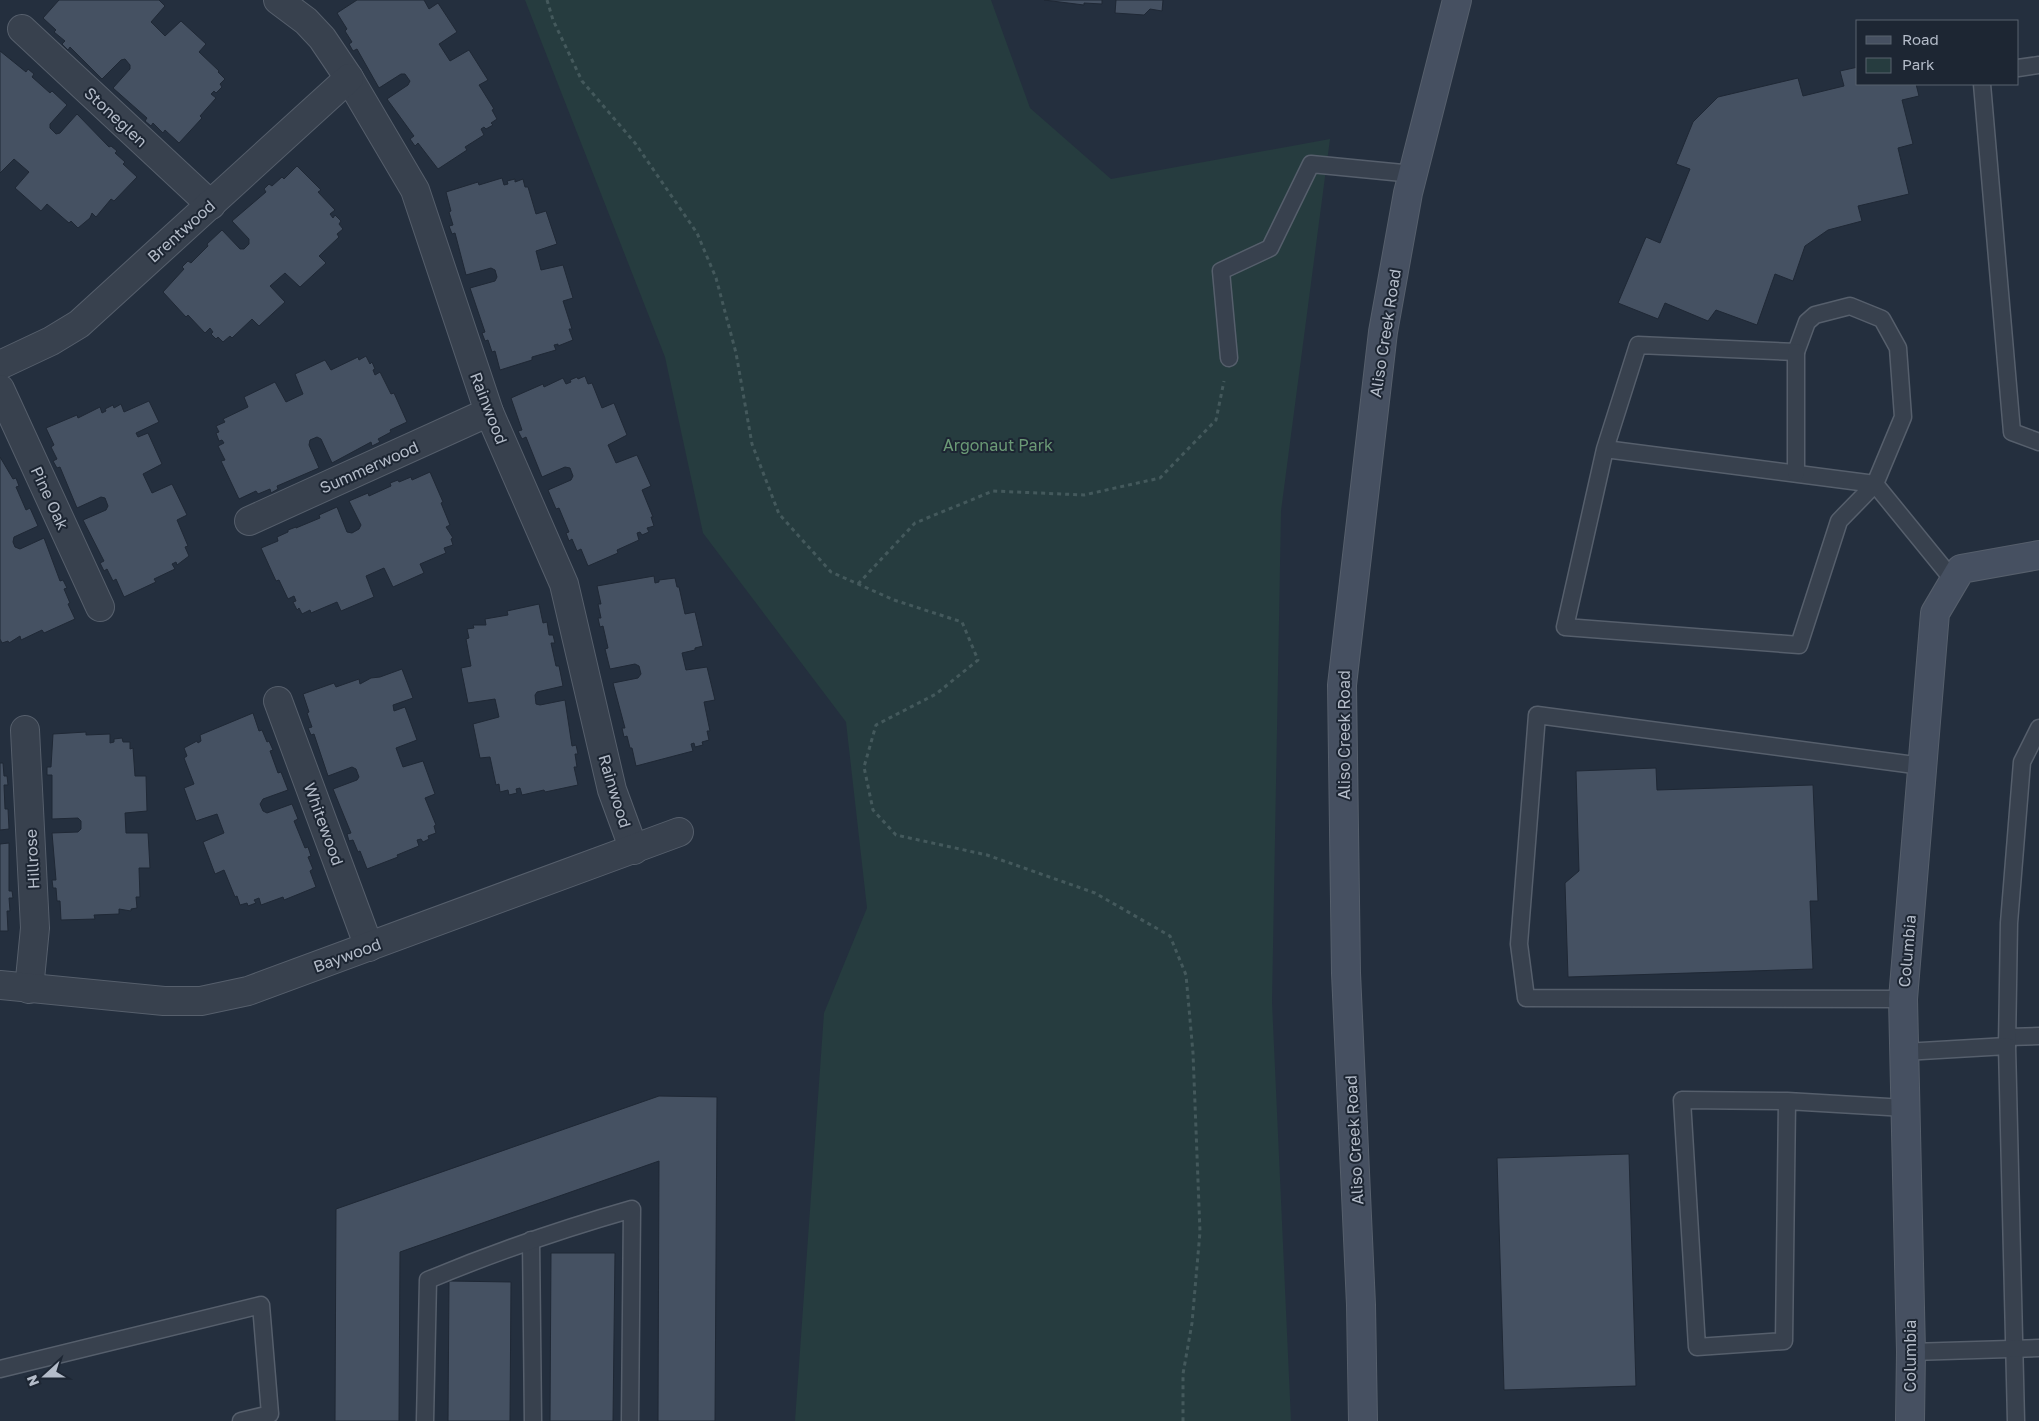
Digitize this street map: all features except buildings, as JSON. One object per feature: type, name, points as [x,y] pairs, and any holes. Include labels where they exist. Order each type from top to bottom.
[{"type":"main road","name":"Aliso Creek Road","points":[[1364,1421],[1346,973],[1342,685],[1383,332],[1413,174],[1457,0]]},
{"type":"main road","name":"Columbia","points":[[1910,1421],[1911,1352],[1903,999],[1935,613],[1961,569],[2039,554]]},
{"type":"street","name":"Rainwood","points":[[288,3],[322,38],[349,78],[415,190],[489,412],[564,584],[612,790],[634,850]]},
{"type":"street","name":"Stoneglen","points":[[22,29],[211,205]]},
{"type":"street","name":"Brentwood","points":[[0,365],[51,341],[79,324],[349,78]]},
{"type":"street","name":"Pine Oak","points":[[0,389],[100,607]]},
{"type":"street","name":"Summerwood","points":[[249,521],[489,412]]},
{"type":"street","name":"Whitewood","points":[[278,701],[369,947]]},
{"type":"street","name":"Hillrose","points":[[25,730],[35,928],[29,989]]},
{"type":"street","name":"Baywood","points":[[0,985],[164,1001],[201,1001],[248,991],[679,832]]},
{"type":"lane","points":[[2019,68],[2039,65]]},
{"type":"lane","points":[[1982,85],[2012,432],[2039,442]]},
{"type":"lane","points":[[1229,358],[1220,271],[1270,248],[1311,164],[1413,174]]},
{"type":"lane","points":[[1796,352],[1638,345],[1605,449],[1565,627],[1799,645],[1838,521],[1875,484],[1903,417],[1898,348],[1882,319],[1850,306],[1815,315],[1806,322],[1796,352],[1796,473]]},
{"type":"lane","points":[[1605,449],[1875,484],[1954,581]]},
{"type":"lane","points":[[1903,999],[1526,998],[1519,944],[1538,715],[1922,766]]},
{"type":"lane","points":[[2016,1421],[2016,1349],[2008,1042],[2009,924],[2022,762],[2039,728]]},
{"type":"lane","points":[[1904,1052],[2008,1042],[2039,1036]]},
{"type":"lane","points":[[1787,1101],[1784,1341],[1697,1347],[1682,1100],[1787,1101],[1905,1108]]},
{"type":"lane","points":[[425,1421],[428,1280],[531,1240],[632,1209],[630,1421]]},
{"type":"lane","points":[[531,1240],[533,1421]]},
{"type":"lane","points":[[0,1369],[260,1305],[270,1414],[241,1421]]},
{"type":"lane","points":[[1911,1352],[2039,1348]]},
{"type":"path","points":[[547,0],[553,20],[582,80],[635,143],[697,232],[716,278],[736,353],[752,444],[780,514],[831,572],[894,600],[962,622],[978,660],[936,694],[876,725],[864,766],[873,810],[896,835],[987,854],[1095,892],[1170,936],[1186,975],[1193,1052],[1200,1232],[1192,1323],[1183,1374],[1183,1421]]},
{"type":"path","points":[[858,584],[915,523],[993,491],[1084,495],[1160,478],[1216,420],[1229,358]]},
{"type":"green space","name":"Argonaut Park","points":[[525,0],[991,0],[1030,108],[1111,179],[1330,139],[1281,511],[1272,1002],[1291,1421],[795,1421],[824,1013],[867,908],[846,722],[703,533],[665,357]]}]
